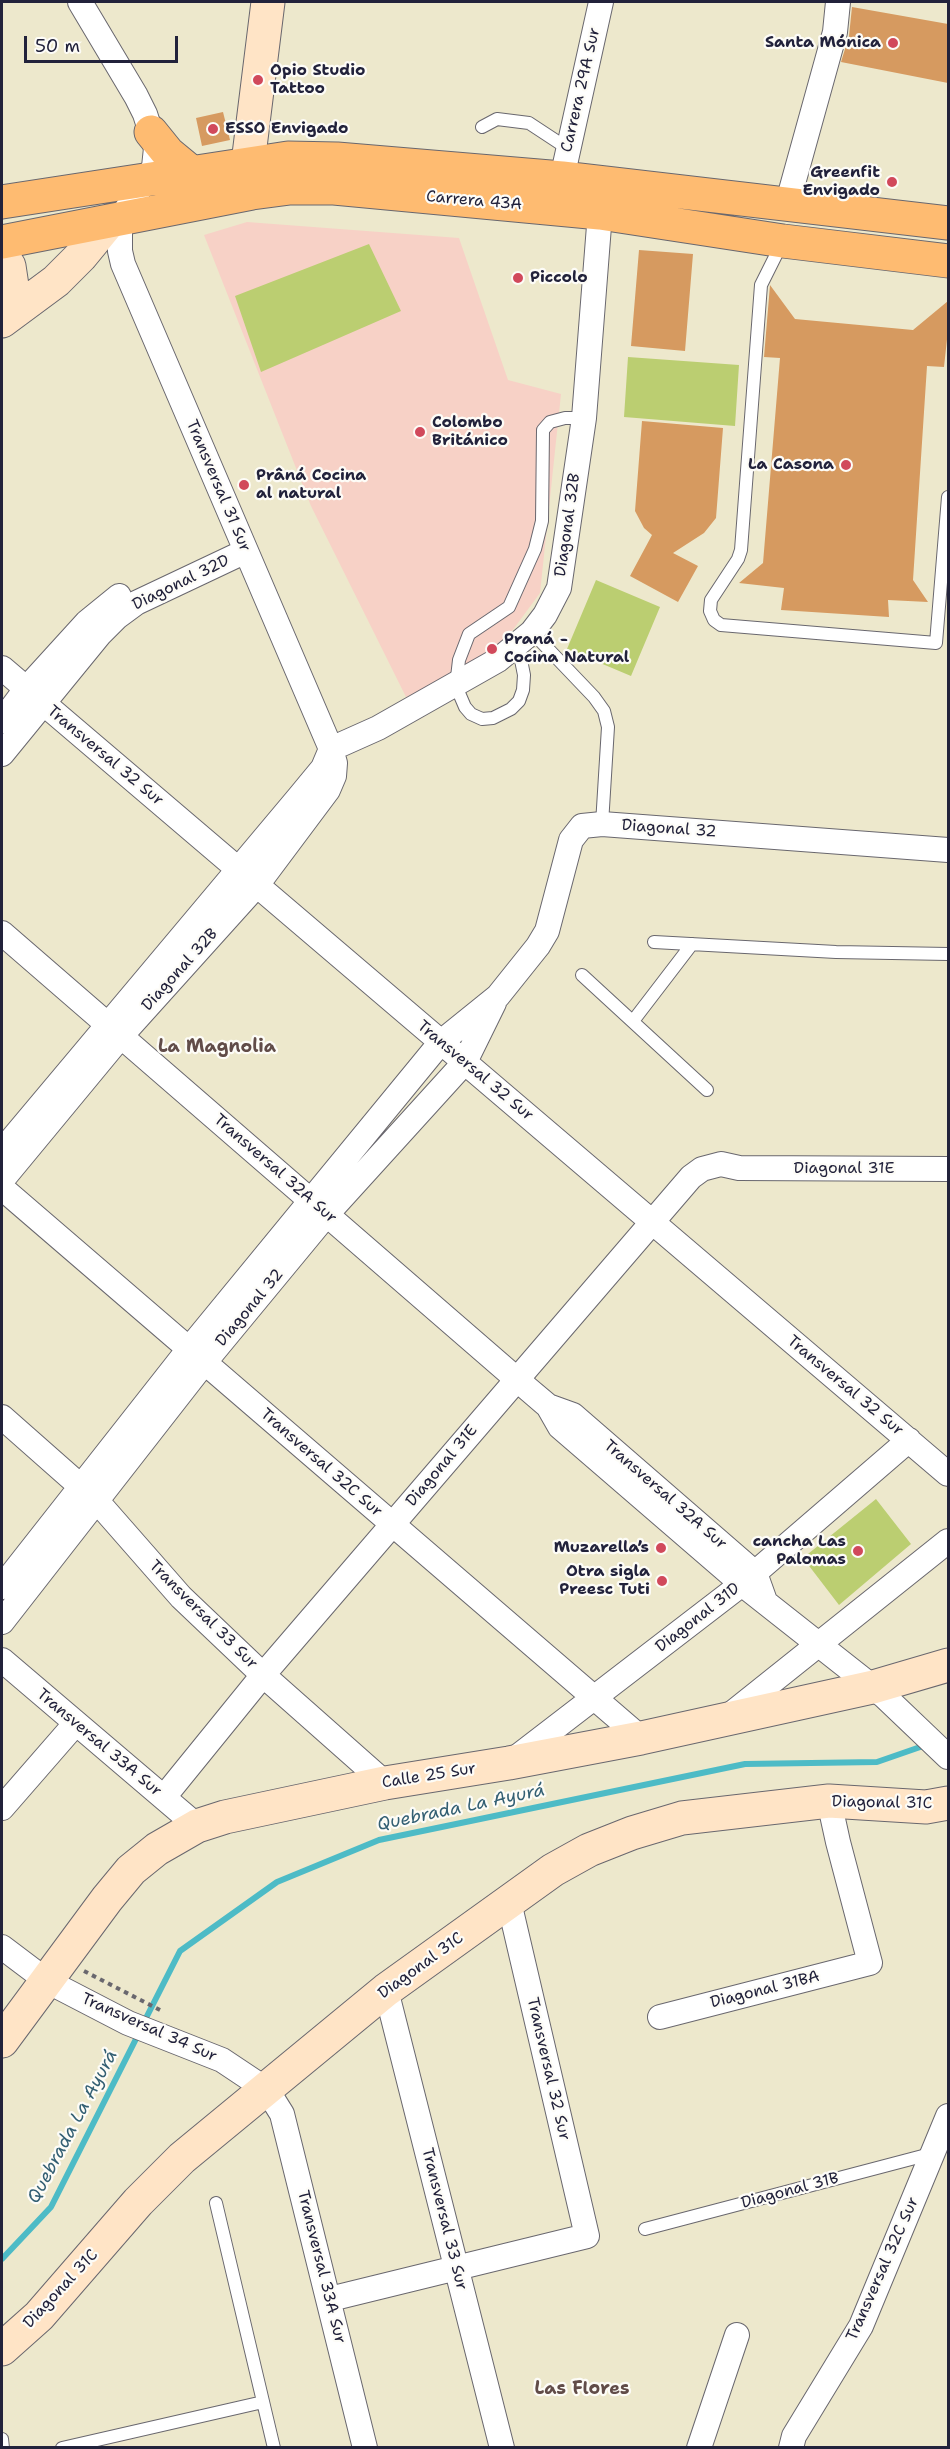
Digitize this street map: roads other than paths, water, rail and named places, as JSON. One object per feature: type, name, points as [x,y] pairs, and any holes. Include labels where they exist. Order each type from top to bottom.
[{"type":"main road","points":[[250,178],[268,2]]},
{"type":"main road","points":[[152,132],[168,153],[191,172]]},
{"type":"main road","name":"Carrera 43A","points":[[2,242],[115,220],[250,178],[288,158],[565,163],[787,205],[948,222]]},
{"type":"main road","name":"Carrera 43A","points":[[4,195],[90,190],[191,172],[250,178],[290,188],[334,188],[600,213],[783,241],[948,261]]},
{"type":"main road","points":[[2,321],[56,281],[115,220]]},
{"type":"main road","points":[[2,257],[9,266],[12,286],[9,298],[2,307]]},
{"type":"main road","name":"Calle 25 Sur","points":[[2,2041],[61,1974],[107,1899],[131,1870],[157,1849],[178,1810],[225,1817],[386,1782],[509,1764],[725,1719],[881,1694],[948,1665]]},
{"type":"main road","name":"Diagonal 31C","points":[[2,2349],[39,2316],[138,2202],[182,2158],[386,1990],[553,1870],[589,1850],[632,1833],[682,1818],[829,1801],[926,1807],[948,1803]]},
{"type":"street","points":[[80,2],[136,96],[152,132],[156,148],[154,167],[115,220],[90,190]]},
{"type":"street","name":"Carrera 29A Sur","points":[[565,163],[601,2]]},
{"type":"street","points":[[787,205],[836,32],[838,2]]},
{"type":"street","name":"Diagonal 32B","points":[[2,1180],[237,868],[323,768],[331,749],[378,728],[456,686],[498,660],[525,638],[559,588],[584,418],[600,213]]},
{"type":"street","name":"Transversal 31 Sur","points":[[115,220],[123,264],[331,749]]},
{"type":"street","name":"Diagonal 32D","points":[[2,721],[34,696],[117,617],[136,603],[242,544]]},
{"type":"street","name":"Transversal 32 Sur","points":[[2,668],[948,1474]]},
{"type":"street","name":"Diagonal 32D","points":[[2,754],[34,696]]},
{"type":"street","name":"Diagonal 32B","points":[[2,1151],[114,1030],[257,885],[328,790],[334,776],[335,763],[331,749]]},
{"type":"street","name":"Diagonal 32","points":[[319,1207],[465,1062],[498,996],[538,946],[547,931],[571,840],[582,826],[602,824],[948,850]]},
{"type":"street","name":"Transversal 32A Sur","points":[[2,933],[548,1406],[573,1415],[748,1578],[765,1601],[881,1694],[948,1757]]},
{"type":"street","name":"Diagonal 32","points":[[2,1587],[88,1492],[319,1207],[441,1042],[498,996]]},
{"type":"street","name":"Diagonal 31E","points":[[178,1810],[269,1679],[657,1226],[710,1180],[739,1168],[948,1169]]},
{"type":"street","name":"Transversal 32C Sur","points":[[2,1188],[641,1738]]},
{"type":"street","name":"Transversal 33 Sur","points":[[2,1416],[88,1492],[181,1597],[269,1679],[386,1782]]},
{"type":"street","name":"Diagonal 31D","points":[[509,1764],[748,1578],[909,1440]]},
{"type":"street","name":"Diagonal 32","points":[[2,1622],[88,1492]]},
{"type":"street","points":[[725,1719],[948,1541]]},
{"type":"street","name":"Transversal 33A Sur","points":[[2,1660],[178,1810]]},
{"type":"street","points":[[2,1808],[76,1723]]},
{"type":"street","name":"Diagonal 31BA","points":[[660,2017],[870,1963],[829,1801]]},
{"type":"street","name":"Transversal 32 Sur","points":[[456,2267],[587,2236],[509,1902]]},
{"type":"street","name":"Transversal 34 Sur","points":[[2,1947],[61,1974],[128,2023],[222,2060],[267,2090]]},
{"type":"street","name":"Transversal 33 Sur","points":[[386,1990],[502,2448]]},
{"type":"street","name":"Transversal 33A Sur","points":[[267,2090],[282,2114],[365,2448]]},
{"type":"street","name":"Transversal 32C Sur","points":[[791,2448],[794,2436],[861,2326],[948,2116]]},
{"type":"street","points":[[330,2300],[456,2267]]},
{"type":"street","points":[[699,2448],[737,2335]]},
{"type":"lane","points":[[482,127],[497,119],[529,123],[565,163]]},
{"type":"lane","points":[[783,241],[761,285],[741,550],[738,560],[711,600],[710,610],[714,620],[721,625],[936,643],[948,497]]},
{"type":"lane","points":[[525,638],[523,690],[519,700],[511,709],[494,718],[483,718],[471,714],[465,707],[456,686],[459,660],[469,634],[508,607],[540,536],[543,430],[550,422],[584,418]]},
{"type":"lane","points":[[525,638],[594,697],[604,711],[608,727],[602,824]]},
{"type":"lane","points":[[654,942],[836,952],[948,954]]},
{"type":"lane","points":[[633,1021],[693,944]]},
{"type":"lane","points":[[582,975],[707,1090]]},
{"type":"lane","name":"Diagonal 31B","points":[[645,2229],[935,2152]]},
{"type":"lane","points":[[216,2203],[274,2448]]},
{"type":"lane","points":[[62,2448],[263,2402]]},
{"type":"lane","points":[[2,2439],[3,2448]]},
{"type":"waterway","name":"Quebrada La Ayurá","points":[[143,2024],[180,1951],[277,1882],[379,1840],[745,1764],[877,1762],[926,1745]]},
{"type":"waterway","name":"Quebrada La Ayurá","points":[[2,2259],[51,2207],[139,2033]]},
{"type":"place","name":"Santa Mónica","points":[[893,43]]},
{"type":"place","name":"Opio Studio Tattoo","points":[[258,80]]},
{"type":"place","name":"ESSO Envigado","points":[[213,129]]},
{"type":"place","name":"Greenfit Envigado","points":[[892,182]]},
{"type":"place","name":"Piccolo","points":[[518,278]]},
{"type":"place","name":"Colombo Británico","points":[[420,432]]},
{"type":"place","name":"La Casona","points":[[846,465]]},
{"type":"place","name":"Prâná Cocina al natural","points":[[244,485]]},
{"type":"place","name":"Praná - Cocina Natural","points":[[492,649]]},
{"type":"place","name":"Muzarella’s","points":[[661,1548]]},
{"type":"place","name":"cancha Las Palomas","points":[[858,1551]]},
{"type":"place","name":"Otra sigla Preesc Tuti","points":[[662,1581]]},
{"type":"district","name":"La Magnolia","points":[[217,1047]]},
{"type":"district","name":"Las Flores","points":[[582,2389]]}]
